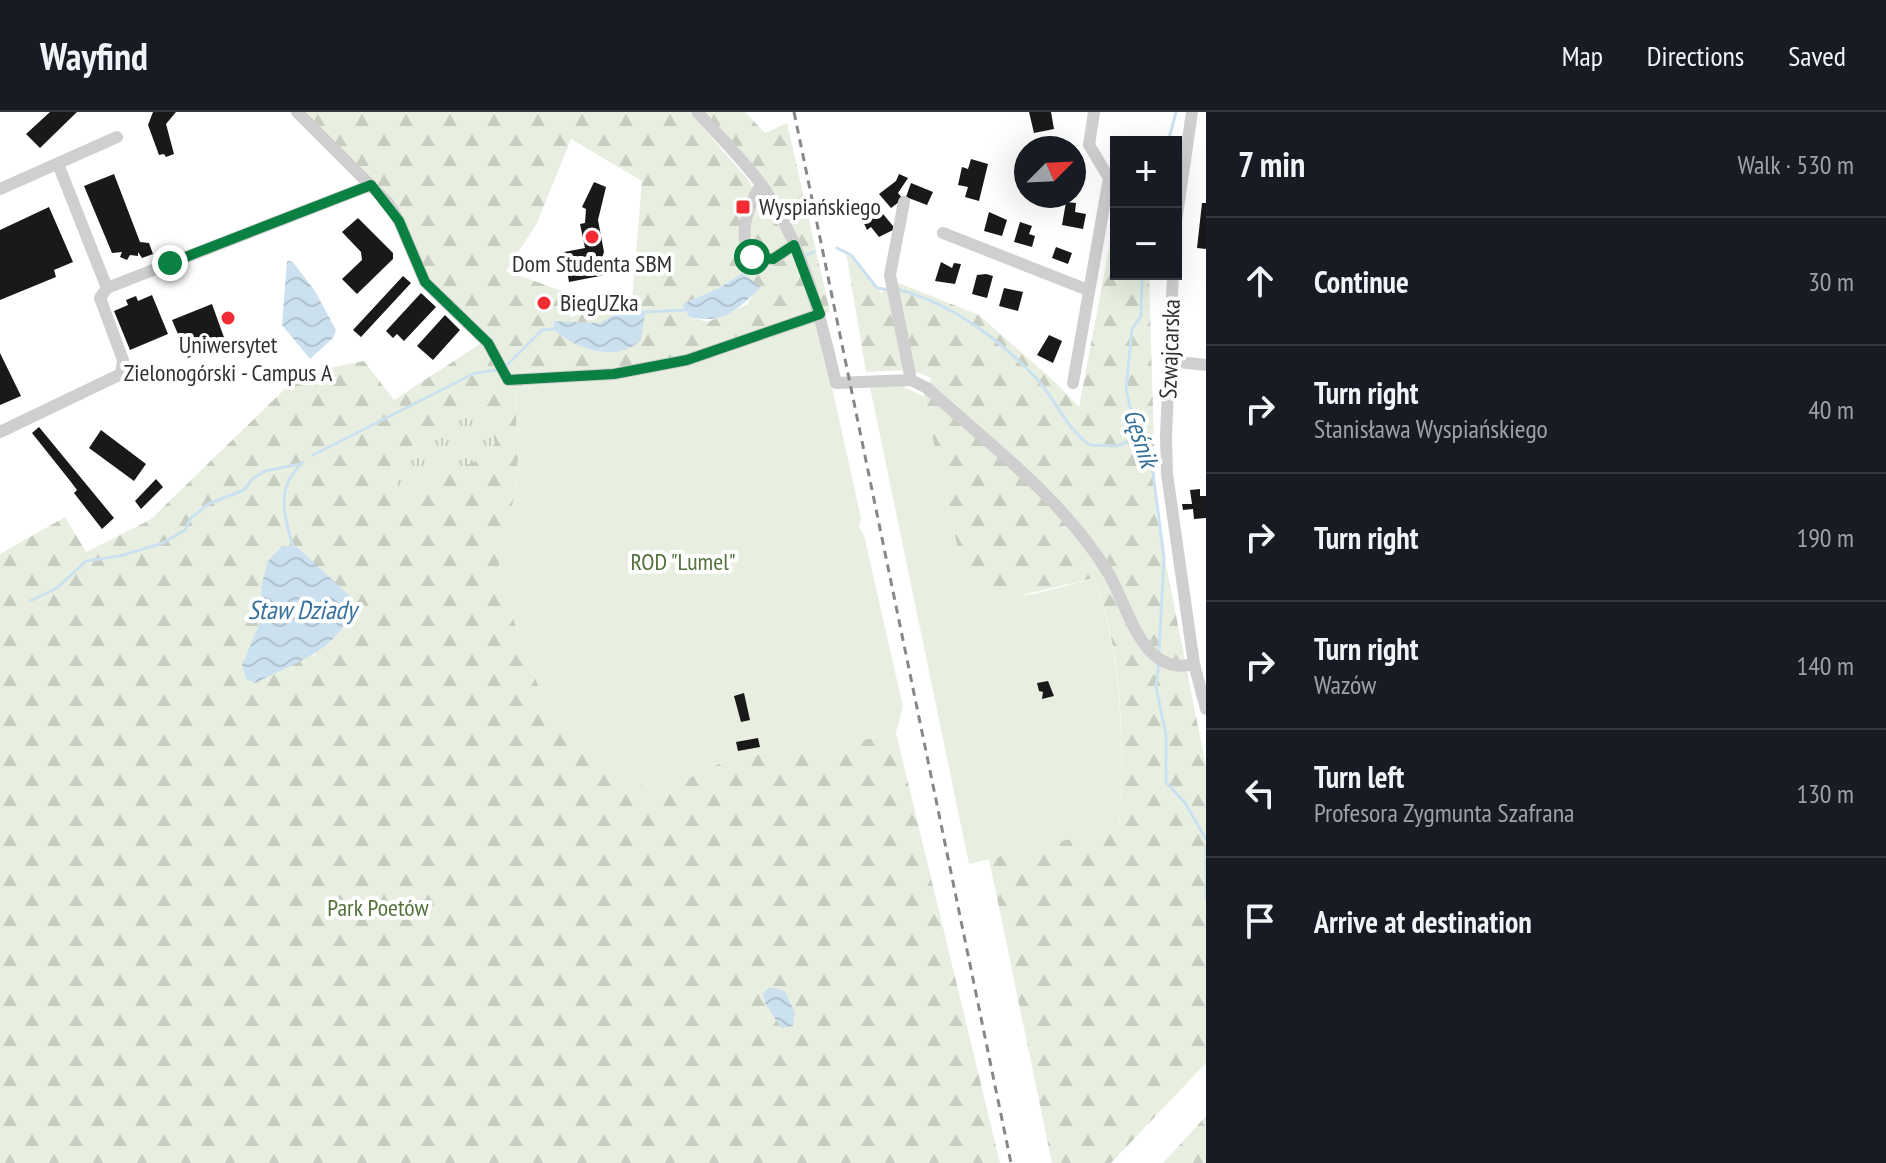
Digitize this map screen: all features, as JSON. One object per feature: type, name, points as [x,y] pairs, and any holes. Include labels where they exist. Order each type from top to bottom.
[{"type":"street","points":[[297,112],[371,185],[399,221],[425,282],[434,294],[479,333],[506,378],[614,374],[687,360],[820,314]]},
{"type":"street","points":[[697,112],[761,184],[794,245],[820,314],[836,383],[911,380],[927,388],[1036,488],[1085,539],[1108,572],[1145,647],[1167,664],[1194,664]]},
{"type":"street","points":[[1073,383],[1109,178],[1089,145],[1094,112]]},
{"type":"street","points":[[1178,208],[1192,112]]},
{"type":"street","points":[[0,189],[117,137]]},
{"type":"street","points":[[58,164],[107,288]]},
{"type":"street","points":[[761,184],[744,232],[748,252],[756,260],[764,261],[794,245]]},
{"type":"street","points":[[0,432],[121,374],[123,360],[100,298],[107,288],[371,185]]},
{"type":"street","points":[[904,202],[891,263],[892,288],[911,380]]},
{"type":"street","points":[[943,233],[1088,290]]},
{"type":"street","name":"Szwajcarska","points":[[1173,280],[1167,474],[1194,664],[1206,709]]},
{"type":"street","points":[[1170,361],[1206,365]]},
{"type":"green space","name":"Park Poetów","points":[[300,112],[689,112],[746,177],[783,232],[800,266],[818,324],[669,369],[515,388],[518,460],[514,498],[499,561],[503,591],[544,701],[562,730],[660,797],[699,772],[738,756],[824,748],[896,733],[1000,1163],[0,1163],[0,554],[65,517],[86,552],[150,520],[290,384],[313,371],[364,361],[394,400],[483,342],[424,282],[390,203]],"holes":[[[571,139],[642,181],[632,301],[570,317],[568,293],[506,271],[537,223]],[[742,273],[753,294],[748,304],[708,322],[689,317],[682,304],[719,288]],[[483,405],[491,417],[496,453],[398,493],[391,463],[464,409]],[[297,547],[310,562],[316,655],[243,665]]]},
{"type":"green space","points":[[705,112],[745,112],[765,133],[787,123],[830,312],[822,313],[801,254]]},
{"type":"green space","points":[[1110,244],[1110,280],[1149,280],[1156,514],[1206,767],[1206,1063],[1111,1163],[1052,1163],[989,859],[1119,826],[1120,700],[1104,607],[1094,578],[1006,599],[990,599],[967,589],[923,396],[932,378],[910,370],[866,372],[846,252],[881,293],[894,281],[979,315],[1079,407]]},
{"type":"green space","name":"ROD \"Lumel\"","points":[[807,321],[818,324],[861,518],[859,527],[864,535],[903,707],[896,733],[824,748],[738,756],[699,772],[660,797],[562,731],[544,701],[503,591],[499,561],[514,498],[518,460],[515,388],[669,369]]},
{"type":"green space","points":[[902,386],[923,396],[967,589],[983,594],[1014,596],[1094,578],[1104,607],[1116,669],[1121,732],[1119,827],[969,864],[870,387]]},
{"type":"green space","points":[[483,405],[491,417],[496,454],[398,494],[391,463],[464,409]]},
{"type":"green space","points":[[1206,1116],[1206,1163],[1163,1163]]},
{"type":"water","points":[[287,261],[292,261],[315,291],[336,330],[333,338],[310,359],[282,325]]},
{"type":"water","points":[[742,273],[761,287],[745,302],[721,317],[689,317],[682,304],[719,288]]},
{"type":"water","points":[[627,307],[638,307],[645,312],[641,340],[620,351],[596,351],[572,342],[553,329],[554,321],[600,323]]},
{"type":"water","name":"Staw Dziady","points":[[282,546],[297,547],[352,598],[348,616],[330,642],[303,660],[256,683],[246,679],[242,665],[259,625],[262,583],[268,561]]},
{"type":"water","points":[[769,987],[785,991],[795,1013],[793,1026],[781,1028],[765,1003],[763,993]]},
{"type":"building","points":[[50,112],[77,112],[40,148],[26,134]]},
{"type":"building","points":[[153,112],[176,112],[166,124],[174,154],[166,157],[159,155],[148,125]]},
{"type":"building","points":[[1029,112],[1051,112],[1054,129],[1034,133]]},
{"type":"building","points":[[971,159],[988,164],[979,201],[965,197],[968,187],[958,185],[962,167],[968,169]]},
{"type":"building","points":[[114,174],[140,242],[149,243],[153,254],[142,258],[138,252],[138,256],[130,255],[127,260],[120,257],[122,252],[112,253],[84,186]]},
{"type":"building","points":[[899,174],[908,178],[898,193],[903,199],[891,208],[879,194],[896,181]]},
{"type":"building","name":"Dom Studenta SBM","points":[[594,182],[606,187],[598,220],[604,252],[602,258],[597,259],[605,275],[569,282],[564,252],[585,248],[580,224],[585,223],[586,209],[582,207]]},
{"type":"building","points":[[911,183],[933,192],[927,205],[906,197]]},
{"type":"building","points":[[874,203],[893,226],[893,230],[879,237],[871,227],[867,230],[860,215]]},
{"type":"building","points":[[1202,203],[1206,203],[1206,249],[1197,248]]},
{"type":"building","points":[[49,207],[73,262],[54,270],[56,277],[0,300],[0,230]]},
{"type":"building","points":[[1065,208],[1075,208],[1075,212],[1086,214],[1083,229],[1062,225]]},
{"type":"building","points":[[989,212],[1007,220],[1002,236],[984,231]]},
{"type":"building","points":[[358,218],[393,253],[393,259],[357,294],[342,279],[362,260],[361,252],[342,232]]},
{"type":"building","points":[[1020,222],[1032,226],[1029,234],[1035,236],[1032,247],[1014,242]]},
{"type":"building","points":[[1056,247],[1072,253],[1068,264],[1052,258]]},
{"type":"building","points":[[941,262],[952,268],[954,263],[961,264],[955,284],[935,281]]},
{"type":"building","points":[[977,275],[993,276],[987,298],[972,294]]},
{"type":"building","points":[[403,276],[411,283],[361,337],[353,330]]},
{"type":"building","points":[[1004,288],[1023,292],[1018,311],[999,306]]},
{"type":"building","points":[[421,293],[436,307],[404,341],[397,334],[393,338],[386,331]]},
{"type":"building","points":[[152,295],[168,334],[130,350],[114,311],[128,305],[126,300],[136,296],[138,301]]},
{"type":"building","points":[[212,304],[226,343],[188,358],[172,320]]},
{"type":"building","points":[[445,315],[460,330],[433,360],[417,346]]},
{"type":"building","points":[[1049,335],[1062,341],[1053,363],[1037,355]]},
{"type":"building","points":[[0,353],[21,396],[0,405]]},
{"type":"building","points":[[39,427],[114,518],[102,529],[74,493],[77,490],[32,433]]},
{"type":"building","points":[[101,430],[146,464],[134,481],[89,448]]},
{"type":"building","points":[[156,479],[163,487],[141,509],[135,501]]},
{"type":"building","points":[[1200,489],[1200,496],[1206,496],[1206,518],[1194,519],[1193,509],[1183,510],[1182,504],[1192,504],[1190,490]]},
{"type":"building","points":[[1048,681],[1054,696],[1042,699],[1043,692],[1039,691],[1037,683]]},
{"type":"building","points":[[744,693],[750,720],[741,722],[734,696]]},
{"type":"building","points":[[758,738],[760,747],[738,751],[736,742]]},
{"type":"waterway","name":"Gęśnik","points":[[1170,136],[1176,112]]},
{"type":"waterway","points":[[837,248],[851,255],[877,288],[890,290]]},
{"type":"waterway","points":[[806,255],[814,252]]},
{"type":"waterway","name":"Gęśnik","points":[[1142,280],[1141,316],[1132,329],[1126,389],[1135,430],[1151,458],[1164,558],[1159,652]]},
{"type":"waterway","points":[[897,289],[936,303],[1006,349],[1036,378],[1074,431],[1090,445],[1117,446],[1139,437]]},
{"type":"waterway","points":[[645,312],[685,310]]},
{"type":"waterway","points":[[504,368],[542,330],[553,329]]},
{"type":"waterway","points":[[313,455],[475,373],[497,370]]},
{"type":"waterway","points":[[293,547],[285,512],[285,492],[288,482],[303,462]]},
{"type":"waterway","points":[[30,601],[57,588],[86,561],[120,556],[163,543],[185,530],[191,518],[208,504],[244,490],[252,479],[265,471],[300,464]]},
{"type":"waterway","name":"Gęśnik","points":[[1159,662],[1156,687],[1166,735],[1166,782],[1185,803],[1206,839]]},
{"type":"waterway","name":"Gęśnik","points":[[1206,846],[1206,898]]},
{"type":"railway","points":[[794,112],[1011,1163]]},
{"type":"place","name":"Wyspiańskiego","points":[[743,207]]},
{"type":"place","name":"Dom Studenta SBM","points":[[592,237]]},
{"type":"place","name":"BiegUZka","points":[[544,303]]},
{"type":"place","name":"Uniwersytet Zielonogórski - Campus A","points":[[228,318]]},
{"type":"route","points":[[170,263],[371,185],[399,221],[425,282],[488,343],[508,380],[614,374],[687,360],[820,314],[794,245],[773,259],[764,261],[752,257]]}]
